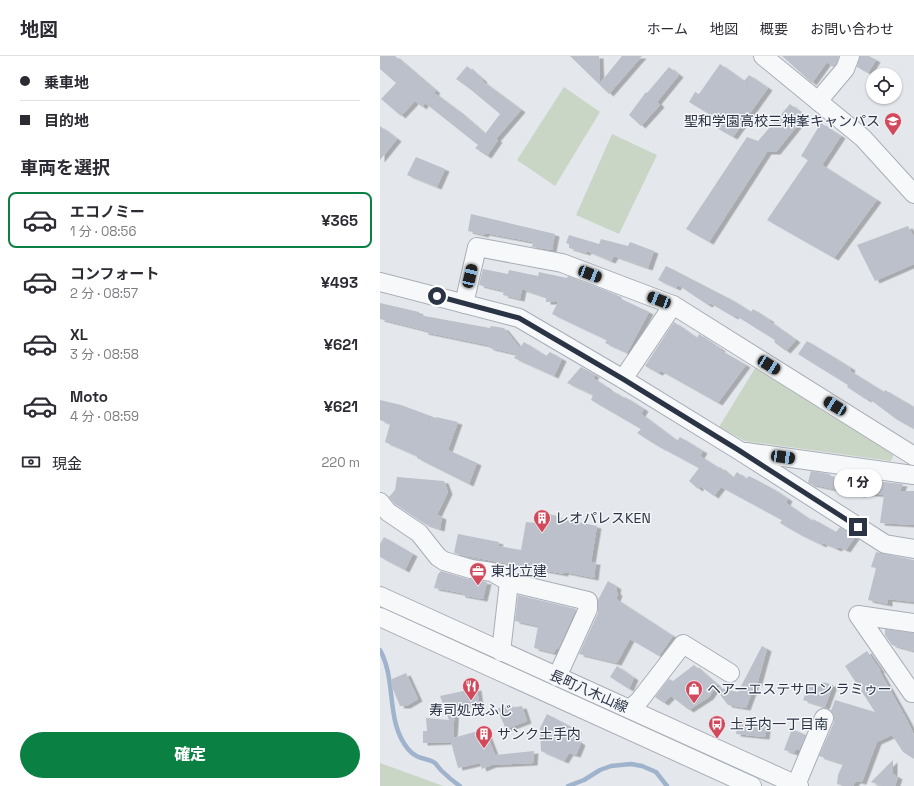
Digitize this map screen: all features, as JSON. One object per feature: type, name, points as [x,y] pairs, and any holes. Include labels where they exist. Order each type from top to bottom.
[{"type":"street","points":[[763,56],[863,138],[914,194]]},
{"type":"street","points":[[818,101],[845,69],[850,56]]},
{"type":"street","points":[[464,304],[477,247],[562,263],[673,305],[914,456]]},
{"type":"street","points":[[380,282],[519,318],[623,379],[740,451],[885,544],[914,549]]},
{"type":"street","points":[[623,379],[673,305]]},
{"type":"street","points":[[740,451],[914,475]]},
{"type":"street","points":[[792,484],[797,459]]},
{"type":"street","points":[[380,502],[388,512],[419,533],[438,557],[444,560],[471,569],[492,572],[509,582],[588,601],[588,609],[556,677]]},
{"type":"street","points":[[501,652],[509,582]]},
{"type":"street","name":"長町八木山線","points":[[380,596],[797,785]]},
{"type":"street","points":[[914,623],[858,615],[914,694]]},
{"type":"street","points":[[380,617],[752,786]]},
{"type":"street","points":[[630,709],[639,701],[683,644],[730,673]]},
{"type":"street","points":[[797,785],[824,718]]},
{"type":"green space","points":[[564,87],[600,112],[555,186],[517,160]]},
{"type":"green space","points":[[612,134],[657,155],[619,234],[576,215]]},
{"type":"green space","points":[[757,365],[895,451],[891,461],[745,441],[719,427]]},
{"type":"green space","points":[[380,763],[438,784],[443,786],[380,786]]},
{"type":"building","points":[[380,56],[395,56],[436,91],[434,93],[485,134],[500,114],[456,79],[467,66],[483,80],[482,81],[521,110],[496,139],[498,140],[487,156],[475,148],[478,145],[425,103],[422,107],[415,101],[401,116],[381,99],[396,83],[380,69]]},
{"type":"building","points":[[570,56],[599,56],[600,83],[622,56],[642,56],[609,94]]},
{"type":"building","points":[[782,56],[839,56],[833,67],[827,62],[812,83]]},
{"type":"building","points":[[860,56],[869,56],[876,60],[871,68],[866,68],[866,72],[857,67]]},
{"type":"building","points":[[720,64],[744,81],[749,75],[768,88],[733,137],[715,127],[719,120],[689,102],[695,92],[699,94]]},
{"type":"building","points":[[669,67],[679,75],[657,102],[660,105],[641,126],[629,115],[646,92],[647,93]]},
{"type":"building","points":[[790,104],[805,116],[776,152],[767,152],[709,242],[686,229],[747,137],[758,141]]},
{"type":"building","points":[[821,123],[841,136],[822,165],[877,200],[834,258],[767,220],[808,160],[801,156]]},
{"type":"building","points":[[380,126],[397,139],[380,160]]},
{"type":"building","points":[[416,157],[445,169],[437,187],[407,175]]},
{"type":"building","points":[[471,214],[555,234],[552,250],[532,247],[533,242],[485,233],[484,235],[468,231]]},
{"type":"building","points":[[908,226],[914,237],[914,264],[875,281],[857,245]]},
{"type":"building","points":[[569,235],[599,244],[601,239],[628,246],[630,242],[654,251],[648,268],[614,256],[611,261],[587,251],[586,253],[569,248],[569,244],[566,243]]},
{"type":"building","points":[[666,266],[732,300],[751,312],[753,309],[796,340],[786,351],[774,342],[775,340],[735,315],[734,317],[710,303],[708,305],[678,285],[676,288],[658,280]]},
{"type":"building","points":[[483,269],[508,274],[509,270],[538,276],[539,272],[567,278],[568,276],[617,295],[617,297],[649,312],[627,353],[605,343],[607,340],[552,314],[558,302],[546,302],[546,297],[522,289],[520,299],[503,295],[504,291],[479,285]]},
{"type":"building","points":[[380,303],[419,312],[419,315],[490,328],[491,326],[504,328],[520,348],[524,342],[546,356],[550,352],[562,359],[554,376],[514,358],[517,354],[490,348],[487,345],[424,332],[424,330],[380,319]]},
{"type":"building","points":[[674,322],[697,338],[699,334],[721,349],[720,350],[746,365],[718,403],[661,371],[658,373],[645,366]]},
{"type":"building","points":[[807,341],[851,368],[850,371],[884,392],[885,390],[914,407],[914,429],[896,419],[868,398],[867,400],[847,387],[848,385],[798,354]]},
{"type":"building","points":[[581,367],[595,375],[593,378],[612,392],[613,391],[624,398],[625,397],[644,409],[641,414],[677,441],[680,437],[703,451],[700,456],[719,468],[720,467],[733,478],[737,472],[746,479],[749,476],[788,499],[786,503],[812,521],[813,519],[836,532],[840,527],[855,537],[846,550],[839,547],[837,549],[823,543],[822,545],[799,534],[780,523],[782,520],[721,487],[714,496],[700,486],[698,489],[689,481],[699,468],[661,448],[637,433],[641,429],[591,400],[593,395],[567,383]]},
{"type":"building","points":[[380,400],[401,405],[436,418],[458,422],[448,450],[477,463],[469,484],[417,458],[417,456],[385,442],[390,424],[380,420]]},
{"type":"building","points":[[811,471],[829,474],[841,485],[843,476],[903,484],[900,491],[914,491],[914,525],[880,523],[884,495],[862,493],[861,495],[810,484],[808,482]]},
{"type":"building","points":[[397,477],[444,481],[448,492],[437,515],[442,517],[440,529],[425,524],[395,504],[389,497],[395,490]]},
{"type":"building","points":[[539,512],[558,516],[558,518],[597,526],[591,562],[596,562],[594,578],[564,572],[564,574],[454,553],[458,534],[499,542],[498,546],[521,550],[526,522],[538,523]]},
{"type":"building","points":[[384,537],[413,554],[405,570],[380,557],[380,544]]},
{"type":"building","points":[[876,552],[914,560],[914,602],[888,599],[888,604],[868,600],[876,568],[871,567]]},
{"type":"building","points":[[441,571],[468,579],[487,582],[483,599],[434,588],[438,574]]},
{"type":"building","points":[[608,581],[617,587],[616,591],[618,594],[616,599],[673,636],[659,656],[630,639],[617,663],[579,654],[598,613],[598,600]]},
{"type":"building","points":[[518,595],[576,609],[558,649],[556,648],[554,653],[534,648],[538,626],[515,621]]},
{"type":"building","points":[[885,629],[914,633],[914,651],[892,645],[885,635]]},
{"type":"building","points":[[762,646],[767,649],[757,685],[755,684],[746,708],[728,705],[715,688],[709,697],[689,710],[671,696],[664,703],[655,697],[669,679],[673,681],[694,665],[717,685],[716,687],[738,692]]},
{"type":"building","points":[[867,651],[881,671],[879,670],[914,735],[914,759],[903,752],[892,735],[877,742],[862,782],[856,781],[853,786],[844,786],[837,784],[838,775],[843,764],[819,756],[834,722],[834,716],[831,711],[835,700],[875,712],[845,666]]},
{"type":"building","points":[[617,666],[634,678],[629,689],[610,677]]},
{"type":"building","points":[[406,673],[418,699],[406,706],[400,706],[391,684],[392,679]]},
{"type":"building","points":[[823,682],[833,685],[825,707],[803,700],[809,685],[818,687]]},
{"type":"building","points":[[477,688],[479,703],[455,706],[453,738],[485,729],[495,755],[534,751],[533,763],[492,765],[482,769],[480,763],[458,768],[451,742],[423,743],[423,731],[427,731],[426,718],[449,720],[440,696]]},
{"type":"building","points":[[510,704],[511,708],[522,706],[527,721],[506,729],[497,709]]},
{"type":"building","points":[[547,714],[577,730],[574,738],[581,743],[576,755],[569,753],[564,761],[541,751],[540,728]]},
{"type":"building","points":[[738,720],[767,722],[765,737],[736,734]]},
{"type":"building","points":[[792,729],[806,735],[799,750],[796,749],[794,753],[784,750]]},
{"type":"building","points":[[893,760],[893,774],[898,777],[895,786],[883,786],[871,782]]},
{"type":"waterway","points":[[380,650],[388,674],[396,726],[401,738],[412,753],[435,763],[460,786]]},
{"type":"waterway","points":[[568,786],[584,780],[600,770],[611,766],[631,764],[642,766],[656,772],[667,786]]},
{"type":"place","name":"聖和学園高校三神峯キャンパス","points":[[893,136]]},
{"type":"place","name":"レオパレスKEN","points":[[542,533]]},
{"type":"place","name":"東北立建","points":[[478,586]]},
{"type":"place","name":"寿司処茂ふじ","points":[[471,701]]},
{"type":"place","name":"ヘアーエステサロン ラミゥー","points":[[694,704]]},
{"type":"place","name":"土手内一丁目南","points":[[717,739]]},
{"type":"place","name":"サンク土手内","points":[[484,749]]},
{"type":"route","points":[[437,296],[519,318],[623,379],[740,451],[858,527]]}]
